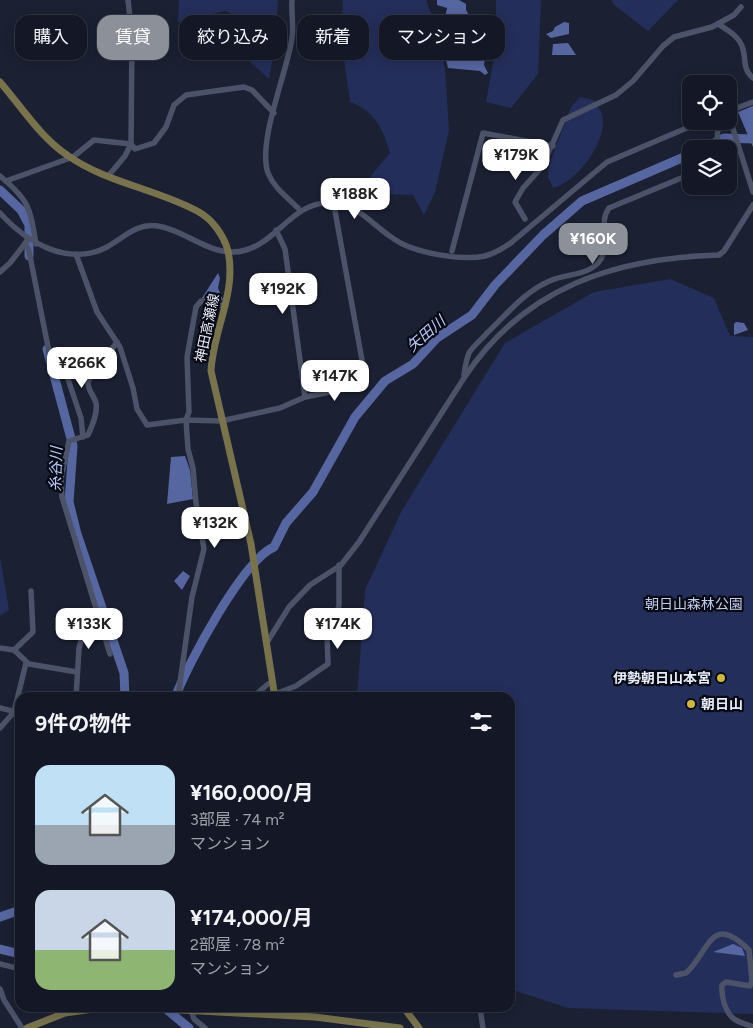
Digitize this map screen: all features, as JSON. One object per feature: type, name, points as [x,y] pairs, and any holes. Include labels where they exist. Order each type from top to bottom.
[{"type":"main road","name":"神田高瀬線","points":[[0,82],[49,139],[71,158],[201,213],[222,236],[228,252],[229,284],[226,306],[212,350],[211,371],[221,421],[242,502],[274,692]]},
{"type":"main road","points":[[27,1028],[71,1012]]},
{"type":"main road","points":[[226,1012],[315,1017],[400,1028]]},
{"type":"main road","points":[[407,1012],[419,1028]]},
{"type":"street","points":[[109,175],[125,156],[131,144],[132,36],[128,0]]},
{"type":"street","points":[[292,0],[292,39],[274,113],[266,158],[267,171],[277,188],[298,208]]},
{"type":"street","points":[[525,219],[515,202],[523,188],[542,167],[564,120],[616,95],[633,81],[663,46],[674,37],[718,24],[734,16],[741,7]]},
{"type":"street","points":[[718,24],[740,43],[743,48],[744,66],[753,78]]},
{"type":"street","points":[[6,182],[71,158],[94,140],[131,144],[136,149],[154,143],[166,127],[174,105],[186,95],[244,87],[252,90],[274,113]]},
{"type":"street","points":[[737,108],[753,102]]},
{"type":"street","points":[[0,213],[27,241],[52,250],[76,254],[99,250],[135,229],[156,225],[212,249],[241,252],[253,248],[309,206],[322,203],[337,203],[360,211],[388,236],[404,245],[431,253],[483,256],[503,249],[607,162],[682,130]]},
{"type":"street","points":[[734,130],[753,192]]},
{"type":"street","points":[[452,250],[483,133],[552,146]]},
{"type":"street","points":[[0,176],[24,199],[31,212],[36,244]]},
{"type":"street","points":[[464,378],[470,351],[516,304],[541,285],[553,279],[588,270],[604,256],[606,246],[604,214],[609,208],[682,178]]},
{"type":"street","points":[[266,644],[289,607],[310,585],[339,566],[360,542],[481,352],[495,338],[522,316],[560,290],[581,279],[651,260],[719,255],[724,251],[753,205]]},
{"type":"street","points":[[76,254],[97,312],[117,342],[131,379],[137,409],[143,421],[148,425],[186,420],[221,421],[280,408],[305,397],[359,386],[364,371],[335,211]]},
{"type":"street","points":[[276,230],[284,249],[305,397]]},
{"type":"street","points":[[0,272],[10,263],[27,241]]},
{"type":"street","points":[[27,241],[50,357],[57,358],[80,418],[83,437]]},
{"type":"street","points":[[180,692],[192,597],[204,549],[196,503],[193,468],[188,449],[186,420],[189,412],[187,357],[196,307],[201,301],[226,306]]},
{"type":"street","points":[[110,654],[60,488],[74,440],[88,435],[97,408],[96,402],[87,386],[88,381],[117,342]]},
{"type":"street","points":[[283,692],[296,686],[328,664],[327,633],[339,606],[339,566]]},
{"type":"street","points":[[14,650],[33,632],[31,591]]},
{"type":"street","points":[[76,692],[78,648],[82,637],[101,627]]},
{"type":"street","points":[[0,648],[14,650],[26,663],[77,672]]},
{"type":"street","points":[[21,692],[26,663]]},
{"type":"street","points":[[259,692],[268,684],[273,683]]},
{"type":"street","points":[[0,708],[15,712]]},
{"type":"street","points":[[0,728],[15,715]]},
{"type":"street","points":[[676,974],[686,973],[690,970],[712,938],[721,934],[733,936],[749,950],[752,980],[750,986],[745,987],[726,982],[722,985],[721,992],[724,1003],[734,1020],[753,1027]]},
{"type":"street","points":[[0,964],[15,968]]},
{"type":"street","points":[[0,989],[4,1000],[22,1028]]},
{"type":"street","points":[[192,1012],[194,1019],[205,1028]]},
{"type":"street","points":[[481,1012],[483,1028]]},
{"type":"green space","points":[[179,0],[278,0],[277,15],[233,15],[226,11],[209,15],[179,15],[178,22]]},
{"type":"green space","points":[[343,0],[426,0],[432,15],[379,15],[379,60],[443,60],[445,69],[449,130],[435,192],[424,215],[413,195],[382,194],[369,178],[390,153],[377,122],[366,110],[350,102],[344,60],[369,60],[369,15],[342,15]]},
{"type":"green space","points":[[496,0],[541,0],[538,74],[511,108],[486,102],[494,60],[505,60],[505,15],[496,15]]},
{"type":"green space","points":[[612,0],[678,0],[648,31],[613,4]]},
{"type":"green space","points":[[248,60],[272,60],[269,79]]},
{"type":"green space","points":[[580,97],[594,100],[601,112],[603,124],[601,136],[581,169],[572,178],[553,188],[548,177],[549,165],[571,107]]},
{"type":"green space","name":"朝日山森林公園","points":[[670,279],[714,298],[730,336],[753,337],[753,1014],[568,1008],[515,991],[515,692],[357,692],[365,590],[401,512],[505,343],[594,292]]},
{"type":"green space","points":[[0,557],[9,610],[0,616]]},
{"type":"shaded area","points":[[437,0],[459,0],[466,4],[466,10],[469,15],[446,15],[447,8],[437,5]]},
{"type":"shaded area","points":[[564,22],[569,23],[569,34],[551,38],[546,34],[553,31],[555,27]]},
{"type":"shaded area","points":[[568,43],[576,55],[552,55],[553,44]]},
{"type":"shaded area","points":[[446,60],[485,60],[484,65],[488,73],[485,75],[480,71],[448,68]]},
{"type":"shaded area","points":[[753,106],[753,147],[738,112]]},
{"type":"shaded area","points":[[218,273],[220,278],[218,288],[223,300],[218,302],[202,298]]},
{"type":"shaded area","points":[[736,322],[744,323],[748,330],[734,335],[734,324]]},
{"type":"shaded area","points":[[185,456],[190,470],[193,499],[167,504],[171,457]]},
{"type":"shaded area","points":[[183,571],[190,576],[182,590],[174,581]]},
{"type":"shaded area","points":[[733,944],[742,948],[745,956],[713,952]]},
{"type":"waterway","name":"矢田川","points":[[720,140],[724,138],[753,139]]},
{"type":"waterway","name":"矢田川","points":[[177,692],[203,639],[232,592],[247,571],[261,556],[274,547],[286,523],[313,492],[355,417],[385,381],[413,364],[437,338],[472,315],[495,285],[543,235],[582,201],[682,158]]},
{"type":"waterway","name":"糸谷川","points":[[0,190],[21,210],[29,225],[29,256]]},
{"type":"waterway","name":"糸谷川","points":[[47,349],[73,446],[69,502],[77,534],[124,673],[125,692]]},
{"type":"waterway","name":"糸谷川","points":[[0,917],[15,912]]},
{"type":"waterway","points":[[0,949],[15,953]]},
{"type":"waterway","points":[[170,1012],[189,1028]]},
{"type":"place","name":"伊勢朝日山本宮","points":[[721,678]]},
{"type":"place","name":"朝日山","points":[[691,704]]}]
